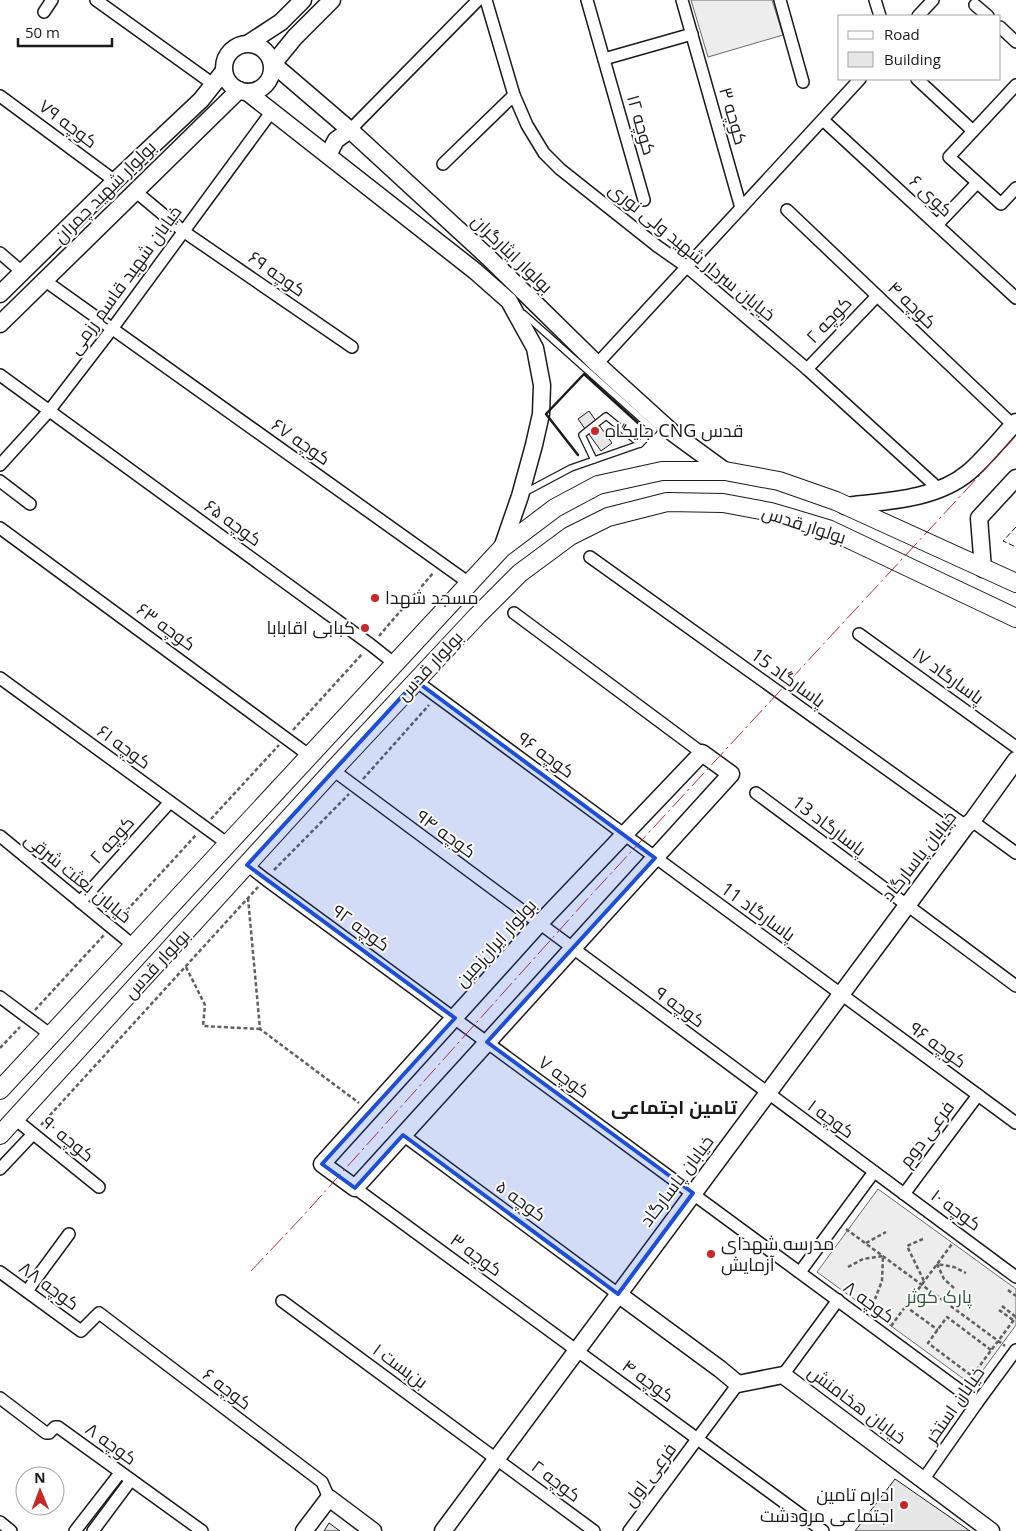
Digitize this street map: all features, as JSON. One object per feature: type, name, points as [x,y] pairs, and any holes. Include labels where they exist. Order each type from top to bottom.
[{"type":"main road","name":"بولوار قدس","points":[[0,1090],[502,548],[554,508],[598,485],[662,471],[725,470],[779,481],[845,506],[1016,583]]},
{"type":"main road","name":"بولوار قدس","points":[[0,1135],[333,770],[477,616],[520,573],[570,536],[608,517],[667,502],[723,503],[771,512],[828,529],[1016,618]]},
{"type":"street","points":[[44,12],[52,0]]},
{"type":"street","points":[[96,0],[213,84]]},
{"type":"street","points":[[249,43],[281,22],[303,0]]},
{"type":"street","points":[[272,64],[295,37],[332,0]]},
{"type":"street","points":[[328,155],[336,140],[350,130],[478,0]]},
{"type":"street","name":"خیابان سردار شهید ولی نوری","points":[[486,0],[514,95],[527,125],[544,153],[560,169],[687,267],[807,369],[940,490]]},
{"type":"street","name":"کوچه ۱۲","points":[[588,0],[644,200]]},
{"type":"street","name":"کوچه ۳","points":[[682,0],[741,208]]},
{"type":"street","points":[[780,0],[803,82]]},
{"type":"street","points":[[875,0],[880,15]]},
{"type":"street","points":[[919,15],[933,0]]},
{"type":"street","points":[[976,5],[987,15]]},
{"type":"street","points":[[281,22],[281,28],[284,33],[295,37]]},
{"type":"street","points":[[1001,28],[1016,42]]},
{"type":"street","points":[[604,58],[692,34]]},
{"type":"street","points":[[249,43],[265,49],[270,56],[272,64],[272,73],[269,81],[256,91],[243,91],[232,86],[226,79],[224,71],[224,62],[227,54],[241,44],[249,43]]},
{"type":"street","name":"بولوار ایثارگران","points":[[272,64],[350,130],[488,257],[597,364],[674,432],[725,470]]},
{"type":"street","name":"بولوار شهید چمران","points":[[0,294],[201,100],[224,71]]},
{"type":"street","points":[[597,364],[859,80]]},
{"type":"street","points":[[918,80],[973,131]]},
{"type":"street","points":[[1016,85],[949,157],[1001,204],[1016,188]]},
{"type":"street","name":"بولوار شهید چمران","points":[[0,324],[135,191],[243,91]]},
{"type":"street","name":"بولوار ایثارگران","points":[[243,91],[272,111],[475,271],[509,301],[535,348],[542,385],[541,414],[534,445],[520,496],[502,548]]},
{"type":"street","points":[[443,164],[514,95]]},
{"type":"street","name":"کوچه ۷۹","points":[[0,96],[115,181]]},
{"type":"street","name":"خیابان شهید قاسم رزمی","points":[[0,465],[49,411],[112,329],[272,111]]},
{"type":"street","name":"کوی ۶","points":[[823,120],[1016,298]]},
{"type":"street","points":[[937,225],[977,182]]},
{"type":"street","name":"کوچه ۶۹","points":[[135,191],[183,231],[352,347]]},
{"type":"street","name":"کوچه ۴","points":[[787,210],[1014,424]]},
{"type":"street","points":[[0,253],[22,272]]},
{"type":"street","name":"کوچه ۶۷","points":[[44,280],[469,583]]},
{"type":"street","name":"کوچه ۲","points":[[807,369],[877,296]]},
{"type":"street","name":"کوچه ۶۵","points":[[0,375],[395,664]]},
{"type":"street","points":[[845,506],[910,498],[940,490],[968,473],[1014,424]]},
{"type":"street","points":[[983,569],[979,518],[1016,478]]},
{"type":"street","points":[[0,481],[30,504]]},
{"type":"street","name":"کوچه ۶۳","points":[[0,528],[310,756]]},
{"type":"street","name":"پاسارگاد 15","points":[[590,557],[969,824],[1016,853]]},
{"type":"street","points":[[355,1188],[731,774],[514,613]]},
{"type":"street","name":"پاسارگاد ۱۷","points":[[859,634],[1016,747]]},
{"type":"street","name":"کوچه ۶۱","points":[[0,678],[228,844]]},
{"type":"street","name":"کوچه ۹۶","points":[[416,681],[655,858]]},
{"type":"street","name":"بولوار ایران‌زمین","points":[[355,1188],[322,1164],[539,924],[702,753]]},
{"type":"street","name":"خیابان پاسارگاد","points":[[443,1531],[840,994],[1016,760]]},
{"type":"street","name":"کوچه ۹۴","points":[[333,770],[572,949]]},
{"type":"street","name":"پاسارگاد 13","points":[[756,793],[1016,986]]},
{"type":"street","name":"کوچه ۲","points":[[80,902],[170,802]]},
{"type":"street","name":"خیابان بعثت شرقی","points":[[0,836],[134,946]]},
{"type":"street","name":"پاسارگاد 11","points":[[655,858],[840,994]]},
{"type":"street","name":"کوچه ۹۲","points":[[248,865],[265,880],[488,1042]]},
{"type":"street","name":"کوچه ۹","points":[[572,949],[767,1093]]},
{"type":"street","name":"کوچه ۹۶","points":[[840,994],[1016,1123]]},
{"type":"street","points":[[0,998],[51,1035]]},
{"type":"street","name":"کوچه ۷","points":[[488,1042],[693,1193]]},
{"type":"street","name":"کوچه ۱","points":[[767,1093],[874,1172]]},
{"type":"street","name":"فرعی دوم","points":[[904,1194],[978,1096]]},
{"type":"street","name":"کوچه ۹۰","points":[[15,1118],[99,1187]]},
{"type":"street","points":[[0,1169],[33,1134]]},
{"type":"street","name":"کوچه ۵","points":[[403,1135],[618,1294]]},
{"type":"street","points":[[800,1272],[874,1172]]},
{"type":"street","name":"کوچه ۱۰","points":[[874,1172],[1016,1277]]},
{"type":"street","name":"کوچه ۳","points":[[355,1188],[576,1350]]},
{"type":"street","name":"کوچه ۸","points":[[693,1193],[977,1403]]},
{"type":"street","points":[[27,1291],[69,1234]]},
{"type":"street","name":"کوچه ۸۸","points":[[0,1272],[81,1331],[98,1314]]},
{"type":"street","points":[[618,1294],[738,1384],[698,1440],[823,1531]]},
{"type":"street","points":[[783,1375],[838,1300]]},
{"type":"street","name":"بن‌بست ۱","points":[[282,1301],[496,1459]]},
{"type":"street","name":"کوچه ۶","points":[[98,1314],[322,1482],[328,1498]]},
{"type":"street","name":"کوچه ۴","points":[[576,1350],[698,1440]]},
{"type":"street","name":"خیابان استخر","points":[[923,1480],[1015,1351]]},
{"type":"street","name":"خیابان هخامنش","points":[[738,1384],[783,1375],[991,1531]]},
{"type":"street","name":"کوچه ۸","points":[[0,1398],[46,1433],[58,1427],[202,1531]]},
{"type":"street","name":"فرعی اول","points":[[630,1531],[698,1440]]},
{"type":"street","name":"کوچه ۲","points":[[496,1459],[594,1531]]},
{"type":"street","points":[[75,1531],[120,1473]]},
{"type":"street","points":[[93,1531],[131,1480]]},
{"type":"street","points":[[304,1531],[328,1498],[373,1531]]},
{"type":"street","points":[[0,1522],[12,1531]]},
{"type":"lane","points":[[509,301],[654,430],[640,444],[571,468],[520,496]]},
{"type":"lane","points":[[594,460],[582,434],[606,416],[640,444]]},
{"type":"path","points":[[0,1048],[371,645],[442,564]]},
{"type":"path","points":[[33,1134],[248,898],[355,788],[436,696]]},
{"type":"path","points":[[248,898],[260,1029]]},
{"type":"path","points":[[186,966],[205,1005],[203,1026],[260,1029],[370,1111]]},
{"type":"path","points":[[837,1222],[998,1341],[1015,1351]]},
{"type":"path","points":[[865,1243],[886,1232]]},
{"type":"path","points":[[885,1335],[959,1235]]},
{"type":"path","points":[[923,1239],[907,1246],[924,1281]]},
{"type":"path","points":[[848,1267],[863,1259],[883,1256]]},
{"type":"path","points":[[875,1299],[882,1280],[883,1256]]},
{"type":"path","points":[[937,1264],[954,1267],[966,1273]]},
{"type":"path","points":[[937,1264],[944,1279],[954,1288]]},
{"type":"path","points":[[1008,1290],[1016,1296]]},
{"type":"path","points":[[905,1306],[938,1330]]},
{"type":"path","points":[[992,1350],[947,1317],[928,1343],[972,1376],[992,1350],[1013,1320],[1016,1317],[1002,1306]]},
{"type":"path","points":[[999,1310],[1013,1320]]},
{"type":"highlighted area","points":[[416,681],[655,858],[487,1042],[693,1193],[618,1294],[403,1135],[355,1188],[322,1164],[455,1018],[247,865]]},
{"type":"shaded area","points":[[691,0],[772,0],[783,35],[708,57]]},
{"type":"shaded area","name":"پارک کوثر","points":[[878,1189],[1016,1289],[1016,1325],[972,1385],[817,1272]]},
{"type":"building","name":"جایگاه CNG قدس","points":[[589,411],[612,443],[601,451],[578,419]]},
{"type":"building","name":"اداره تامین اجتماعی مرودشت","points":[[895,1479],[970,1531],[855,1531]]},
{"type":"building","points":[[329,1523],[340,1531],[324,1531]]},
{"type":"fence","points":[[1016,527],[1003,541],[1016,547]]},
{"type":"wall","points":[[578,455],[546,414],[584,374],[638,423]]},
{"type":"power","points":[[251,1271],[302,1217],[591,895],[1016,436]]},
{"type":"place","name":"جایگاه CNG قدس","points":[[595,431]]},
{"type":"place","name":"مسجد شهدا","points":[[375,598]]},
{"type":"place","name":"کبابی اقابابا","points":[[365,628]]},
{"type":"place","name":"مدرسه شهدای آزمایش","points":[[711,1254]]},
{"type":"place","name":"اداره تامین اجتماعی مرودشت","points":[[904,1505]]},
{"type":"district","name":"تامین اجتماعی","points":[[674,1107]]}]
